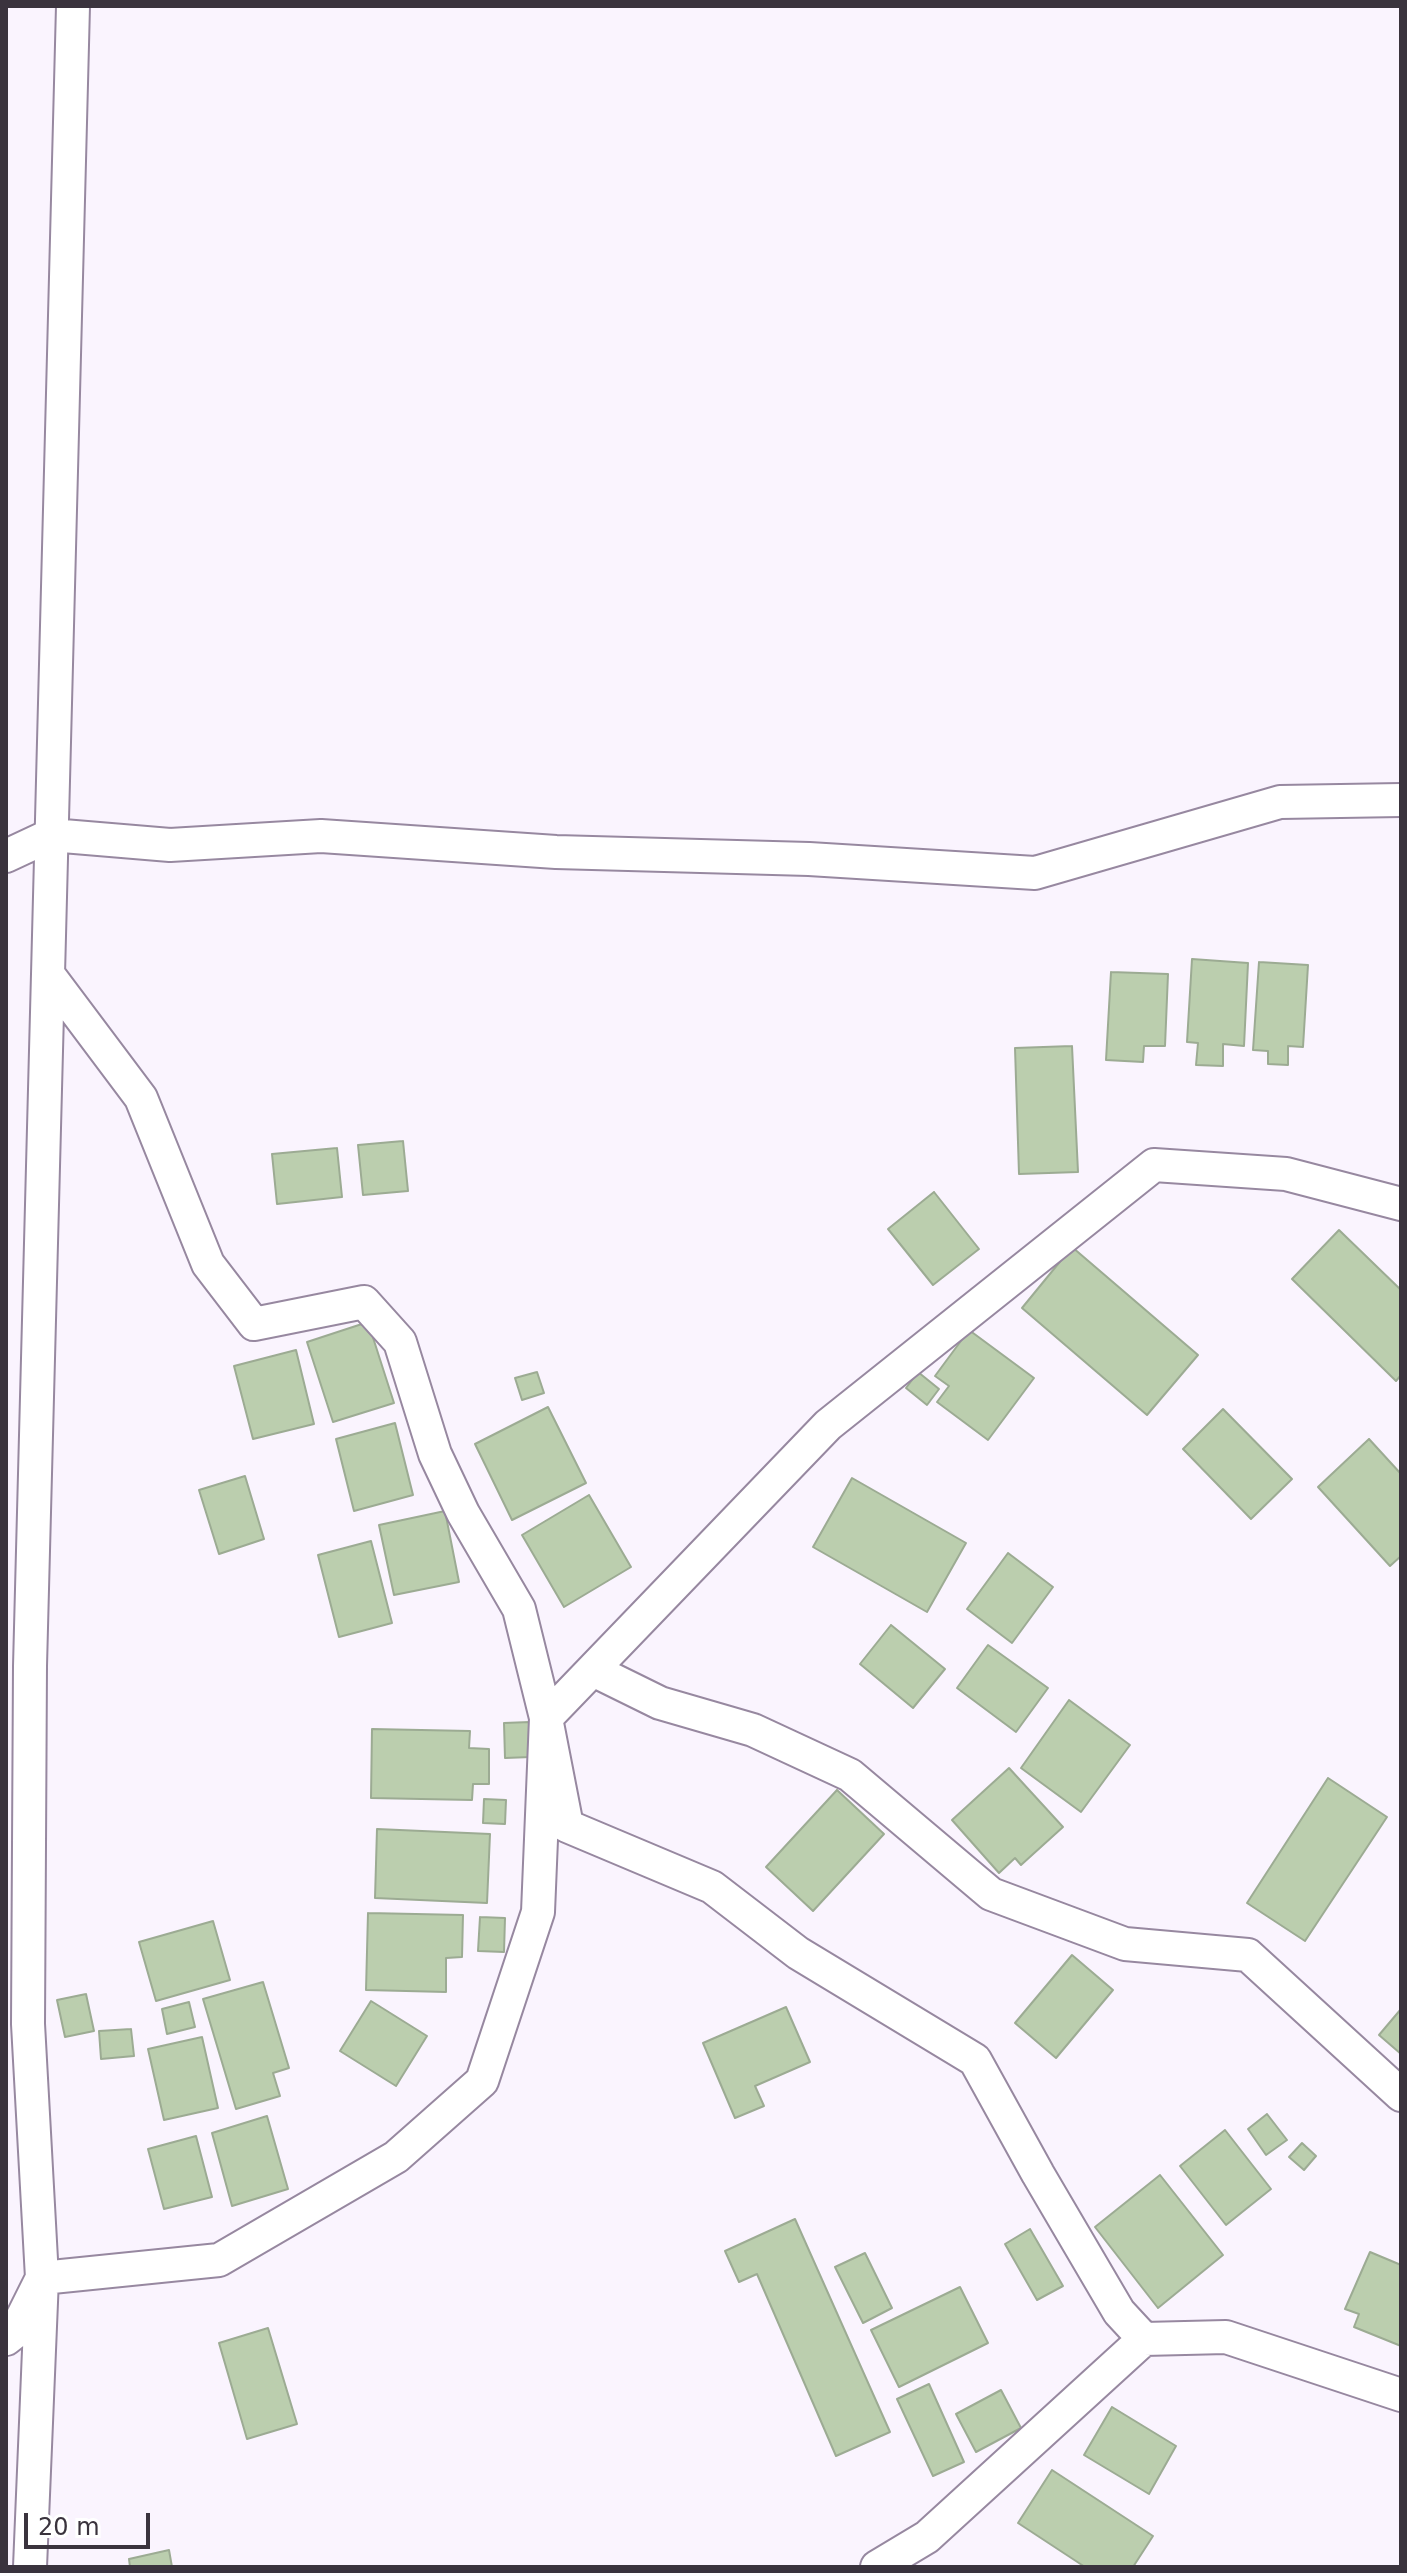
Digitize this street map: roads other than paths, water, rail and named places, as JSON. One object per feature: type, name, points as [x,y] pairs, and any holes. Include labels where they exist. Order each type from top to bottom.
[{"type":"street","points":[[30,2567],[42,2278],[28,2009],[30,1666],[73,6]]},
{"type":"street","points":[[6,856],[51,835],[170,845],[321,836],[556,852],[809,859],[1035,873],[1280,802],[1401,800]]},
{"type":"street","points":[[48,974],[141,1098],[208,1264],[254,1324],[364,1302],[400,1342],[435,1454],[463,1513],[519,1609],[546,1718],[567,1826],[712,1887],[798,1953],[975,2060],[1119,2312],[1144,2339]]},
{"type":"street","points":[[42,2278],[219,2260],[396,2157],[482,2081],[538,1912],[546,1718],[828,1425],[1154,1165],[1286,1174],[1401,1204]]},
{"type":"street","points":[[593,1670],[660,1703],[753,1730],[850,1775],[991,1894],[1125,1944],[1248,1955],[1401,2095]]},
{"type":"street","points":[[6,2339],[15,2332],[42,2278]]},
{"type":"street","points":[[877,2567],[927,2537],[1144,2339],[1226,2337],[1401,2395]]}]
